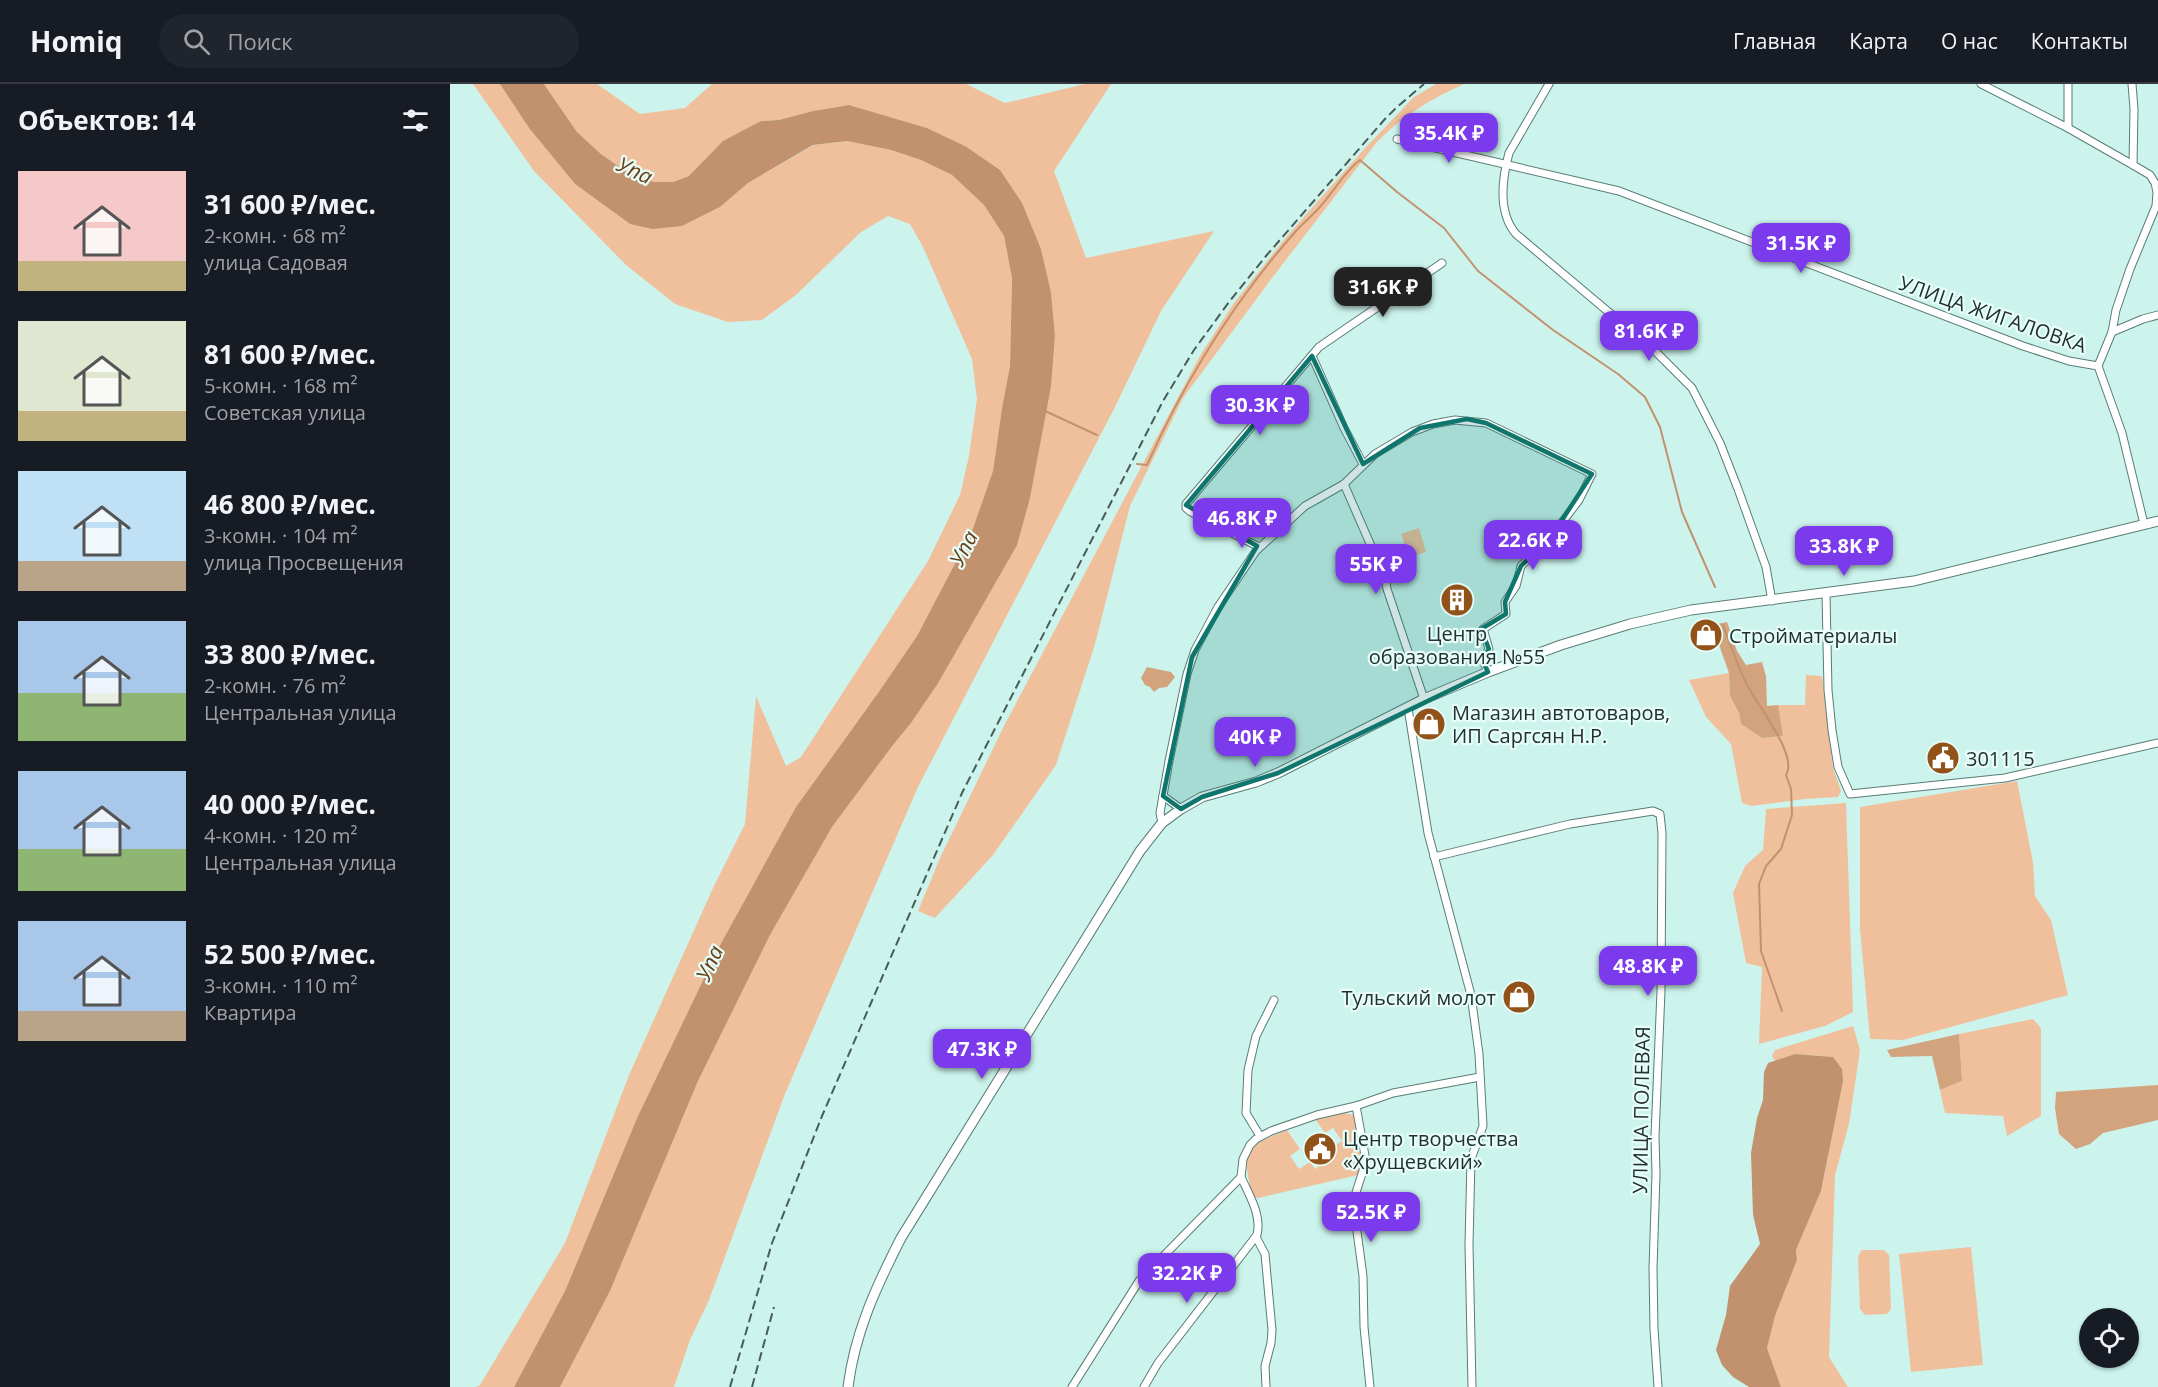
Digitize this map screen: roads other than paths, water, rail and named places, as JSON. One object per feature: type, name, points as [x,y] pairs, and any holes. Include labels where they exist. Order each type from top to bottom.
[{"type":"main road","points":[[848,1387],[857,1340],[875,1293],[901,1238],[1140,851],[1162,823],[1181,808],[1202,797],[1256,782],[1278,773],[1424,699],[1488,672],[1561,645],[1646,620],[1691,610],[1914,581],[2158,521]]},
{"type":"street","points":[[1549,84],[1514,141],[1506,165],[1504,204],[1513,231],[1656,352],[1696,394],[1720,443],[1738,489],[1766,567],[1772,601]]},
{"type":"street","points":[[1982,84],[1993,87],[2133,165],[2152,178],[2157,189],[2157,200],[2119,300],[2112,332],[2097,366],[2122,433],[2144,524]]},
{"type":"street","points":[[2068,84],[2068,128]]},
{"type":"street","points":[[2132,84],[2133,165]]},
{"type":"street","name":"УЛИЦА ЖИГАЛОВКА","points":[[1398,139],[1619,191],[2023,346],[2069,361],[2097,366]]},
{"type":"street","points":[[1259,547],[1186,508],[1187,503],[1323,344],[1442,263]]},
{"type":"street","name":"УЛИЦА ЖИГАЛОВКА","points":[[2112,332],[2143,318],[2158,315]]},
{"type":"street","points":[[1312,356],[1344,428],[1363,464]]},
{"type":"street","points":[[1162,823],[1160,813],[1163,796],[1193,653],[1218,607],[1259,547],[1305,506],[1344,484],[1363,464],[1382,450],[1426,426],[1461,419],[1486,423],[1593,474],[1579,500],[1551,537],[1520,568],[1516,586],[1505,602],[1506,614],[1483,629],[1489,649],[1483,660],[1488,672]]},
{"type":"street","points":[[1344,484],[1385,578],[1424,699]]},
{"type":"street","points":[[1826,593],[1828,690],[1832,730],[1838,767],[1850,794],[2020,775],[2158,743]]},
{"type":"street","points":[[1408,708],[1434,857],[1475,1017],[1483,1126],[1472,1159],[1468,1245],[1472,1387]]},
{"type":"street","points":[[1163,796],[1181,808]]},
{"type":"street","name":"УЛИЦА ПОЛЕВАЯ","points":[[1434,857],[1570,824],[1653,811],[1660,814],[1662,833],[1661,991],[1655,1136],[1653,1269],[1658,1387]]},
{"type":"street","points":[[1260,1136],[1246,1113],[1248,1070],[1256,1035],[1274,1000]]},
{"type":"street","points":[[1144,1387],[1158,1363],[1256,1237],[1258,1227],[1256,1211],[1241,1177],[1244,1155],[1252,1142],[1260,1136],[1317,1115],[1356,1106],[1392,1093],[1480,1077]]},
{"type":"street","points":[[1356,1106],[1366,1161],[1353,1202],[1363,1276],[1364,1327],[1370,1387]]},
{"type":"street","points":[[1072,1387],[1139,1281],[1241,1177]]},
{"type":"street","points":[[1256,1237],[1266,1254],[1272,1330],[1265,1366],[1266,1387]]},
{"type":"waterway","points":[[1137,464],[1147,465],[1195,372],[1252,285],[1296,231],[1360,160],[1444,228],[1478,271],[1553,330],[1618,374],[1645,397],[1660,427],[1682,512],[1715,587]]},
{"type":"waterway","points":[[1045,411],[1097,435]]},
{"type":"waterway","points":[[1723,625],[1745,681],[1781,742],[1788,766],[1786,775],[1791,789],[1792,815],[1781,849],[1766,866],[1759,884],[1761,951],[1782,1011]]},
{"type":"railway","points":[[730,1387],[772,1243],[822,1116],[962,793],[1163,401],[1194,350],[1266,256],[1385,119],[1424,84]]},
{"type":"railway","points":[[752,1387],[774,1307]]},
{"type":"place","name":"Центр образования №55","points":[[1457,600]]},
{"type":"place","name":"Стройматериалы","points":[[1706,635]]},
{"type":"place","name":"Магазин автотоваров, ИП Саргсян Н.Р.","points":[[1429,724]]},
{"type":"place","name":"301115","points":[[1943,758]]},
{"type":"place","name":"Тульский молот","points":[[1519,997]]},
{"type":"place","name":"Центр творчества «Хрущевский»","points":[[1320,1149]]},
{"type":"water label","name":"Упа","points":[[635,170]]},
{"type":"water label","name":"Упа","points":[[963,548]]},
{"type":"water label","name":"Упа","points":[[709,963]]}]
